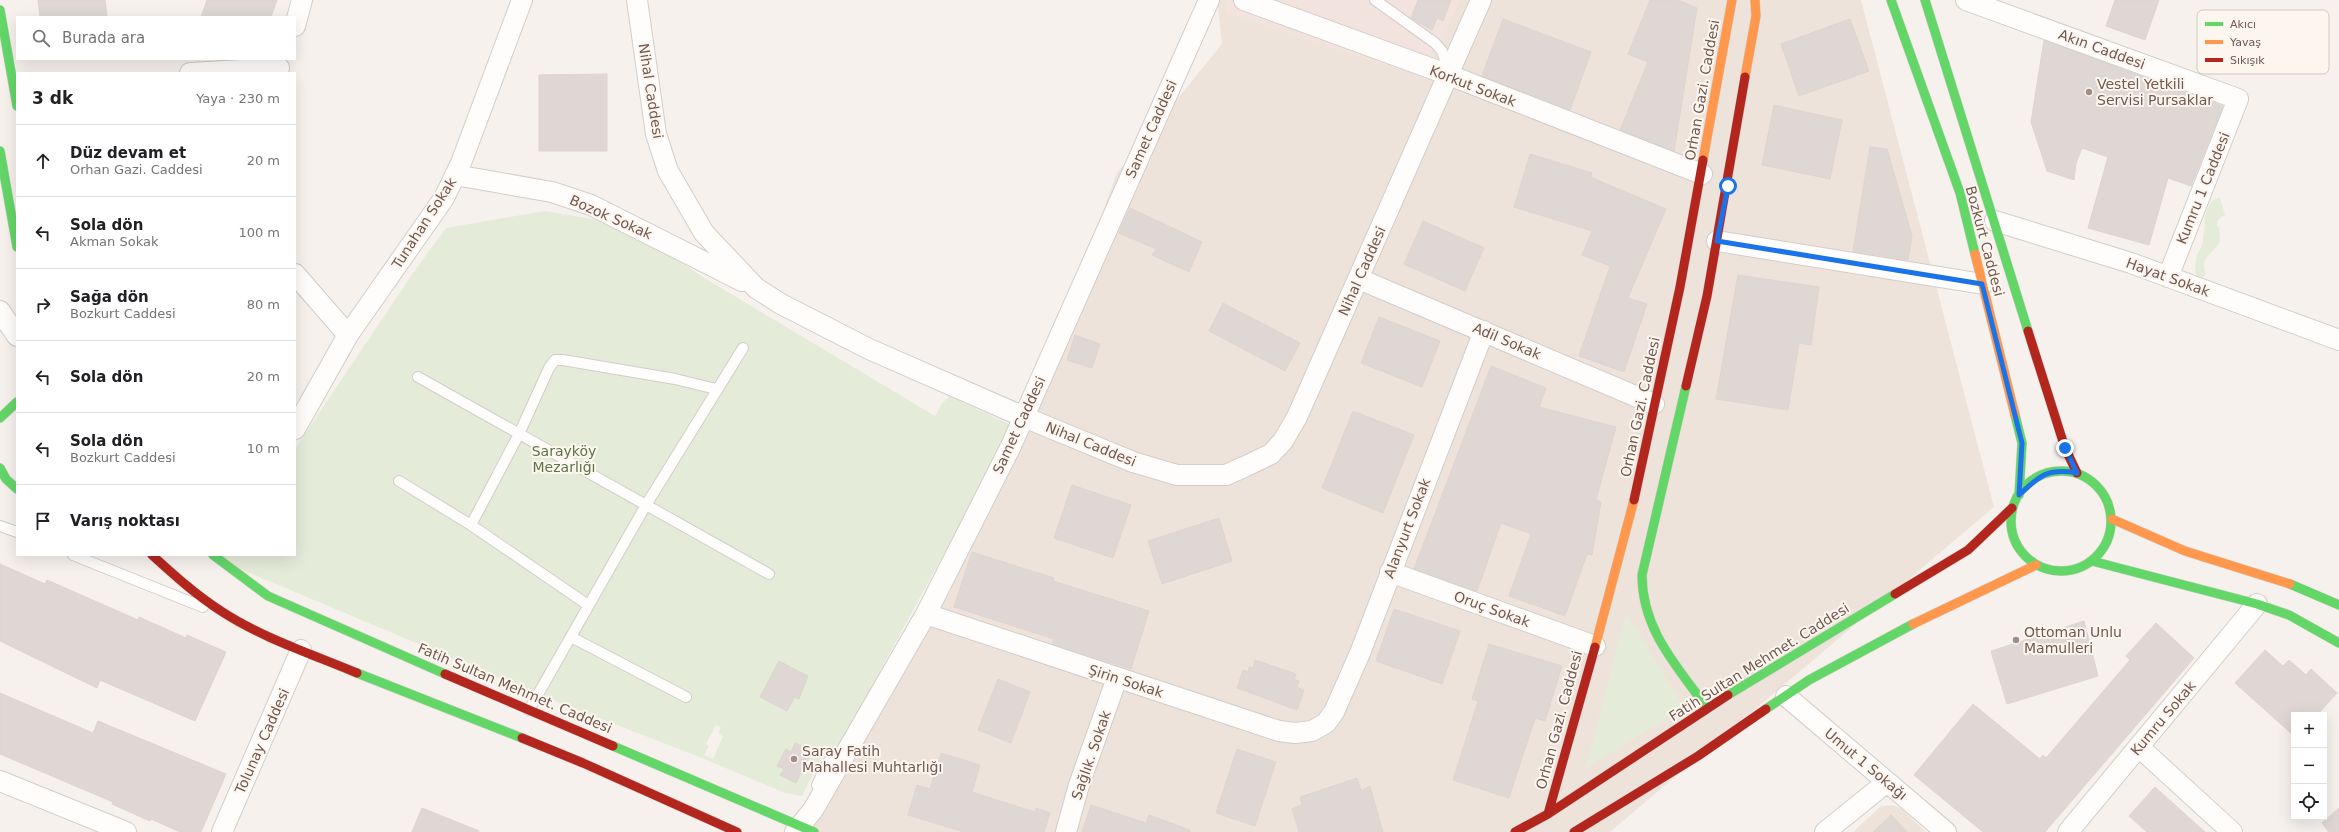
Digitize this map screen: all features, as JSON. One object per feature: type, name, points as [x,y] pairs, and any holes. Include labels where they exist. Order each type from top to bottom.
[{"type":"street","points":[[296,22],[302,0]]},
{"type":"street","name":"Tunahan Sokak","points":[[296,427],[348,335],[430,220],[455,175],[522,0]]},
{"type":"street","name":"Nihal Caddesi","points":[[638,0],[656,134],[668,171],[704,233],[756,288],[781,304],[869,349],[1024,417],[1134,462],[1177,475],[1226,475],[1271,454],[1283,441],[1297,417],[1359,279],[1481,0]]},
{"type":"street","name":"Samet Caddesi","points":[[801,828],[813,810],[926,614],[1024,417],[1209,0]]},
{"type":"street","name":"Korkut Sokak","points":[[1244,0],[1449,75],[1702,174]]},
{"type":"street","name":"Orhan Gazi. Caddesi","points":[[1707,708],[1672,658],[1646,613],[1642,594],[1642,575],[1668,411],[1702,174],[1732,0]]},
{"type":"street","name":"Orhan Gazi. Caddesi","points":[[1548,814],[1617,566],[1707,296],[1756,16],[1755,0]]},
{"type":"street","name":"Bozkurt Caddesi","points":[[1891,0],[1903,38],[1960,193],[2022,443],[2019,495]]},
{"type":"street","name":"Bozkurt Caddesi","points":[[1924,0],[1995,221],[2065,448],[2077,473]]},
{"type":"street","name":"Akın Caddesi","points":[[1966,0],[2238,99]]},
{"type":"street","points":[[0,10],[16,96]]},
{"type":"street","points":[[205,72],[280,67]]},
{"type":"street","name":"Kumru 1 Caddesi","points":[[2168,277],[2238,99]]},
{"type":"street","points":[[0,150],[16,241]]},
{"type":"street","name":"Bozok Sokak","points":[[455,175],[552,192],[591,206],[756,288]]},
{"type":"street","name":"Hayat Sokak","points":[[1995,221],[2130,263],[2339,340]]},
{"type":"street","points":[[1717,241],[1982,284]]},
{"type":"street","points":[[296,275],[348,335]]},
{"type":"street","name":"Adil Sokak","points":[[1359,279],[1484,331],[1668,411]]},
{"type":"street","points":[[0,311],[16,335]]},
{"type":"street","name":"Alanyurt Sokak","points":[[1326,723],[1334,712],[1360,653],[1484,331]]},
{"type":"street","points":[[0,424],[2,416],[16,403]]},
{"type":"street","points":[[0,468],[6,479],[16,489]]},
{"type":"street","name":"Fatih Sultan Mehmet. Caddesi","points":[[1515,832],[1548,814],[1707,708],[1968,550],[2012,508],[2019,495],[2044,473],[2061,470],[2077,473],[2092,481],[2103,494],[2112,519]]},
{"type":"street","points":[[7,492],[16,490]]},
{"type":"street","name":"Fatih Sultan Mehmet. Caddesi","points":[[2012,508],[2010,525],[2014,541],[2023,555],[2036,565],[2051,572],[2062,571],[2092,562]]},
{"type":"street","points":[[2339,605],[2323,596],[2289,582],[2198,556],[2160,541],[2112,519],[2106,542],[2092,562],[2257,604],[2289,615],[2339,643]]},
{"type":"street","points":[[153,556],[176,577],[220,611],[241,623],[301,650],[583,763],[737,832]]},
{"type":"street","name":"Fatih Sultan Mehmet. Caddesi","points":[[218,557],[268,596],[303,613],[801,828]]},
{"type":"street","points":[[1574,832],[1698,756],[1809,680],[1935,612],[2036,565]]},
{"type":"street","name":"Oruç Sokak","points":[[1390,572],[1594,646]]},
{"type":"street","name":"Kumru Sokak","points":[[2068,832],[2257,604]]},
{"type":"street","name":"Şirin Sokak","points":[[926,614],[1279,731],[1295,733],[1312,731],[1326,723]]},
{"type":"street","name":"Tolunay Caddesi","points":[[222,832],[301,650]]},
{"type":"street","name":"Sağlık. Sokak","points":[[1066,832],[1079,785],[1117,678]]},
{"type":"street","name":"Umut 1 Sokağı","points":[[1786,696],[1946,832]]},
{"type":"street","points":[[2139,747],[2232,832]]},
{"type":"street","points":[[0,781],[126,832]]},
{"type":"street","points":[[1825,832],[1887,782]]},
{"type":"lane","points":[[1375,0],[1434,43],[1446,60],[1449,75]]},
{"type":"lane","points":[[529,710],[646,505],[742,348]]},
{"type":"lane","points":[[471,525],[519,434],[549,368],[555,360],[563,360],[675,379],[716,389]]},
{"type":"lane","points":[[418,377],[769,574]]},
{"type":"lane","points":[[399,481],[471,525],[588,605]]},
{"type":"lane","points":[[0,526],[16,532]]},
{"type":"lane","points":[[75,556],[241,623]]},
{"type":"lane","points":[[571,637],[686,697]]},
{"type":"lane","points":[[801,828],[828,762]]},
{"type":"shaded area","points":[[1217,0],[1861,0],[1994,507],[1610,832],[798,832],[1024,431],[1117,173],[1222,44]]},
{"type":"shaded area","points":[[1226,0],[1460,0],[1439,45],[1412,71],[1403,71],[1226,13]]},
{"type":"shaded area","points":[[1892,805],[1902,809],[1926,832],[1853,832],[1881,806]]},
{"type":"green space","points":[[2220,198],[2225,215],[2218,220],[2217,225],[2219,227],[2220,240],[2218,245],[2204,262],[2206,274],[2199,281],[2195,268],[2197,255],[2202,245],[2207,210],[2213,200]]},
{"type":"green space","name":"Sarayköy Mezarlığı","points":[[545,211],[622,224],[706,279],[935,416],[941,405],[949,396],[1013,426],[866,697],[834,762],[822,756],[802,796],[785,793],[702,758],[537,694],[219,560],[221,556],[296,556],[296,448],[413,273],[446,228]],"holes":[[[716,725],[721,727],[718,733],[723,736],[713,759],[704,755],[709,746],[706,744]]]},
{"type":"green space","points":[[1626,612],[1684,708],[1586,768]]},
{"type":"building","points":[[38,0],[105,0],[107,16],[40,16]]},
{"type":"building","points":[[207,0],[277,0],[271,16],[201,16]]},
{"type":"building","points":[[1418,0],[1451,0],[1443,21],[1437,18],[1432,30],[1411,18]]},
{"type":"building","points":[[1650,0],[1678,0],[1697,8],[1674,151],[1620,130],[1648,62],[1628,54]]},
{"type":"building","points":[[2115,0],[2159,0],[2145,40],[2106,26]]},
{"type":"building","points":[[1503,19],[1591,52],[1570,110],[1482,76]]},
{"type":"building","points":[[1850,19],[1869,71],[1799,96],[1781,44]]},
{"type":"building","points":[[2044,40],[2223,106],[2191,186],[2168,178],[2149,245],[2088,228],[2108,157],[2082,148],[2076,163],[2074,180],[2047,171],[2031,122]]},
{"type":"building","points":[[607,74],[607,151],[539,151],[539,75]]},
{"type":"building","points":[[1774,105],[1842,120],[1830,179],[1762,165]]},
{"type":"building","points":[[1870,147],[1887,149],[1912,236],[1908,260],[1853,251]]},
{"type":"building","points":[[1530,154],[1592,173],[1590,177],[1666,209],[1628,298],[1647,304],[1624,372],[1579,356],[1610,266],[1582,255],[1592,231],[1514,207]]},
{"type":"building","points":[[1130,208],[1202,242],[1189,272],[1152,255],[1156,249],[1119,233]]},
{"type":"building","points":[[1423,221],[1484,248],[1465,291],[1404,264]]},
{"type":"building","points":[[1738,275],[1819,287],[1811,345],[1799,343],[1788,410],[1716,399]]},
{"type":"building","points":[[1223,303],[1300,343],[1285,371],[1209,331]]},
{"type":"building","points":[[1379,317],[1440,341],[1422,387],[1361,363]]},
{"type":"building","points":[[1075,335],[1100,344],[1092,368],[1067,360]]},
{"type":"building","points":[[1491,366],[1546,388],[1539,407],[1616,427],[1596,500],[1601,502],[1592,555],[1587,554],[1565,616],[1509,596],[1531,534],[1501,523],[1477,591],[1414,569]]},
{"type":"building","points":[[1353,411],[1414,435],[1383,513],[1322,488]]},
{"type":"building","points":[[1072,485],[1131,505],[1113,558],[1054,538]]},
{"type":"building","points":[[1219,518],[1232,561],[1162,584],[1148,541]]},
{"type":"building","points":[[972,552],[1054,578],[1053,581],[1149,611],[1131,669],[1052,644],[1054,639],[954,607]]},
{"type":"building","points":[[0,564],[45,584],[47,580],[138,620],[139,617],[186,638],[187,635],[226,652],[195,721],[100,680],[97,688],[0,641]]},
{"type":"building","points":[[1394,609],[1460,631],[1442,684],[1376,661]]},
{"type":"building","points":[[2084,621],[2098,676],[2007,704],[1991,651]]},
{"type":"building","points":[[2156,623],[2194,658],[2045,832],[1983,832],[1914,775],[1973,704],[2040,759],[2043,755],[2046,758],[2130,660],[2126,656]]},
{"type":"building","points":[[1489,644],[1562,666],[1545,721],[1535,718],[1509,798],[1453,780],[1478,701],[1472,699]]},
{"type":"building","points":[[2265,650],[2283,666],[2289,660],[2306,675],[2311,669],[2337,693],[2320,712],[2291,712],[2291,733],[2235,683]]},
{"type":"building","points":[[1255,660],[1296,674],[1294,679],[1299,681],[1297,687],[1304,690],[1297,710],[1237,688],[1243,670],[1248,672],[1249,667],[1253,668]]},
{"type":"building","points":[[779,661],[808,676],[799,699],[795,697],[787,711],[760,697]]},
{"type":"building","points":[[998,679],[1030,692],[1011,743],[978,730]]},
{"type":"building","points":[[0,693],[93,733],[98,721],[226,774],[201,832],[180,832],[151,819],[150,821],[112,804],[113,802],[0,754]]},
{"type":"building","name":"Saray Fatih Mahallesi Muhtarlığı","points":[[795,743],[812,751],[796,783],[780,775],[784,769],[777,766],[786,749],[791,752]]},
{"type":"building","points":[[1237,749],[1276,762],[1255,826],[1216,813]]},
{"type":"building","points":[[941,753],[980,765],[972,792],[1035,812],[1036,808],[1050,813],[1044,832],[964,832],[908,815],[917,785],[930,789]]},
{"type":"building","points":[[1357,778],[1361,791],[1370,786],[1383,832],[1299,832],[1292,809],[1302,805],[1300,797]]},
{"type":"building","points":[[2155,787],[2205,832],[2147,832],[2129,816]]},
{"type":"building","points":[[1091,805],[1146,823],[1149,815],[1190,830],[1190,832],[1082,832]]},
{"type":"building","points":[[422,808],[479,831],[479,832],[412,832]]},
{"type":"building","points":[[2339,808],[2339,832],[2329,832],[2322,823]]},
{"type":"building","points":[[1891,815],[1907,832],[1873,832]]},
{"type":"traffic: fast","points":[[1891,0],[1960,193],[1975,254]]},
{"type":"traffic: fast","points":[[1925,0],[2028,331]]},
{"type":"traffic: fast","points":[[0,10],[16,100]]},
{"type":"traffic: fast","points":[[0,151],[16,241]]},
{"type":"traffic: fast","points":[[1686,386],[1642,575],[1648,613],[1655,630],[1673,662],[1707,708]]},
{"type":"traffic: fast","points":[[0,418],[16,403]]},
{"type":"traffic: fast","points":[[2015,415],[2022,443],[2019,495]]},
{"type":"traffic: fast","points":[[0,468],[6,479],[16,488]]},
{"type":"traffic: fast","points":[[2061,471],[2071,472],[2089,479],[2103,493],[2110,511],[2111,521],[2110,531],[2103,549],[2089,563],[2071,570],[2061,571],[2051,570],[2033,563],[2019,549],[2012,531],[2011,521],[2012,511],[2019,493],[2033,479],[2051,472],[2061,471]]},
{"type":"traffic: fast","points":[[214,556],[268,596],[445,674]]},
{"type":"traffic: fast","points":[[2092,561],[2257,604],[2289,615],[2339,643]]},
{"type":"traffic: fast","points":[[2290,584],[2339,605]]},
{"type":"traffic: fast","points":[[1728,695],[1895,594]]},
{"type":"traffic: fast","points":[[1766,709],[1809,680],[1913,624]]},
{"type":"traffic: fast","points":[[357,673],[522,738]]},
{"type":"traffic: fast","points":[[613,746],[814,832]]},
{"type":"traffic: slow","points":[[1703,160],[1732,0]]},
{"type":"traffic: slow","points":[[1745,77],[1756,16],[1755,0]]},
{"type":"traffic: slow","points":[[1975,254],[2015,415]]},
{"type":"traffic: slow","points":[[1595,647],[1634,500]]},
{"type":"traffic: slow","points":[[2112,519],[2185,551],[2290,584]]},
{"type":"traffic: slow","points":[[1913,624],[2036,565]]},
{"type":"traffic: jam","points":[[1686,386],[1707,296],[1745,77]]},
{"type":"traffic: jam","points":[[1634,500],[1680,287],[1703,160]]},
{"type":"traffic: jam","points":[[2028,331],[2065,448],[2077,473]]},
{"type":"traffic: jam","points":[[1895,594],[1968,550],[2012,508]]},
{"type":"traffic: jam","points":[[153,556],[194,592],[237,621],[288,645],[357,673]]},
{"type":"traffic: jam","points":[[1548,814],[1595,647]]},
{"type":"traffic: jam","points":[[445,674],[613,746]]},
{"type":"traffic: jam","points":[[1515,832],[1548,814],[1728,695]]},
{"type":"traffic: jam","points":[[1574,832],[1698,756],[1766,709]]},
{"type":"traffic: jam","points":[[522,738],[583,763],[737,832]]},
{"type":"place","name":"Vestel Yetkili Servisi Pursaklar","points":[[2089,92]]},
{"type":"place","name":"Ottoman Unlu Mamulleri","points":[[2016,640]]},
{"type":"place","name":"Saray Fatih Mahallesi Muhtarlığı","points":[[794,759]]},
{"type":"route","points":[[1728,186],[1717,241],[1982,284],[2022,443],[2023,457],[2019,495],[2044,473],[2061,470],[2077,473],[2065,448]]}]
